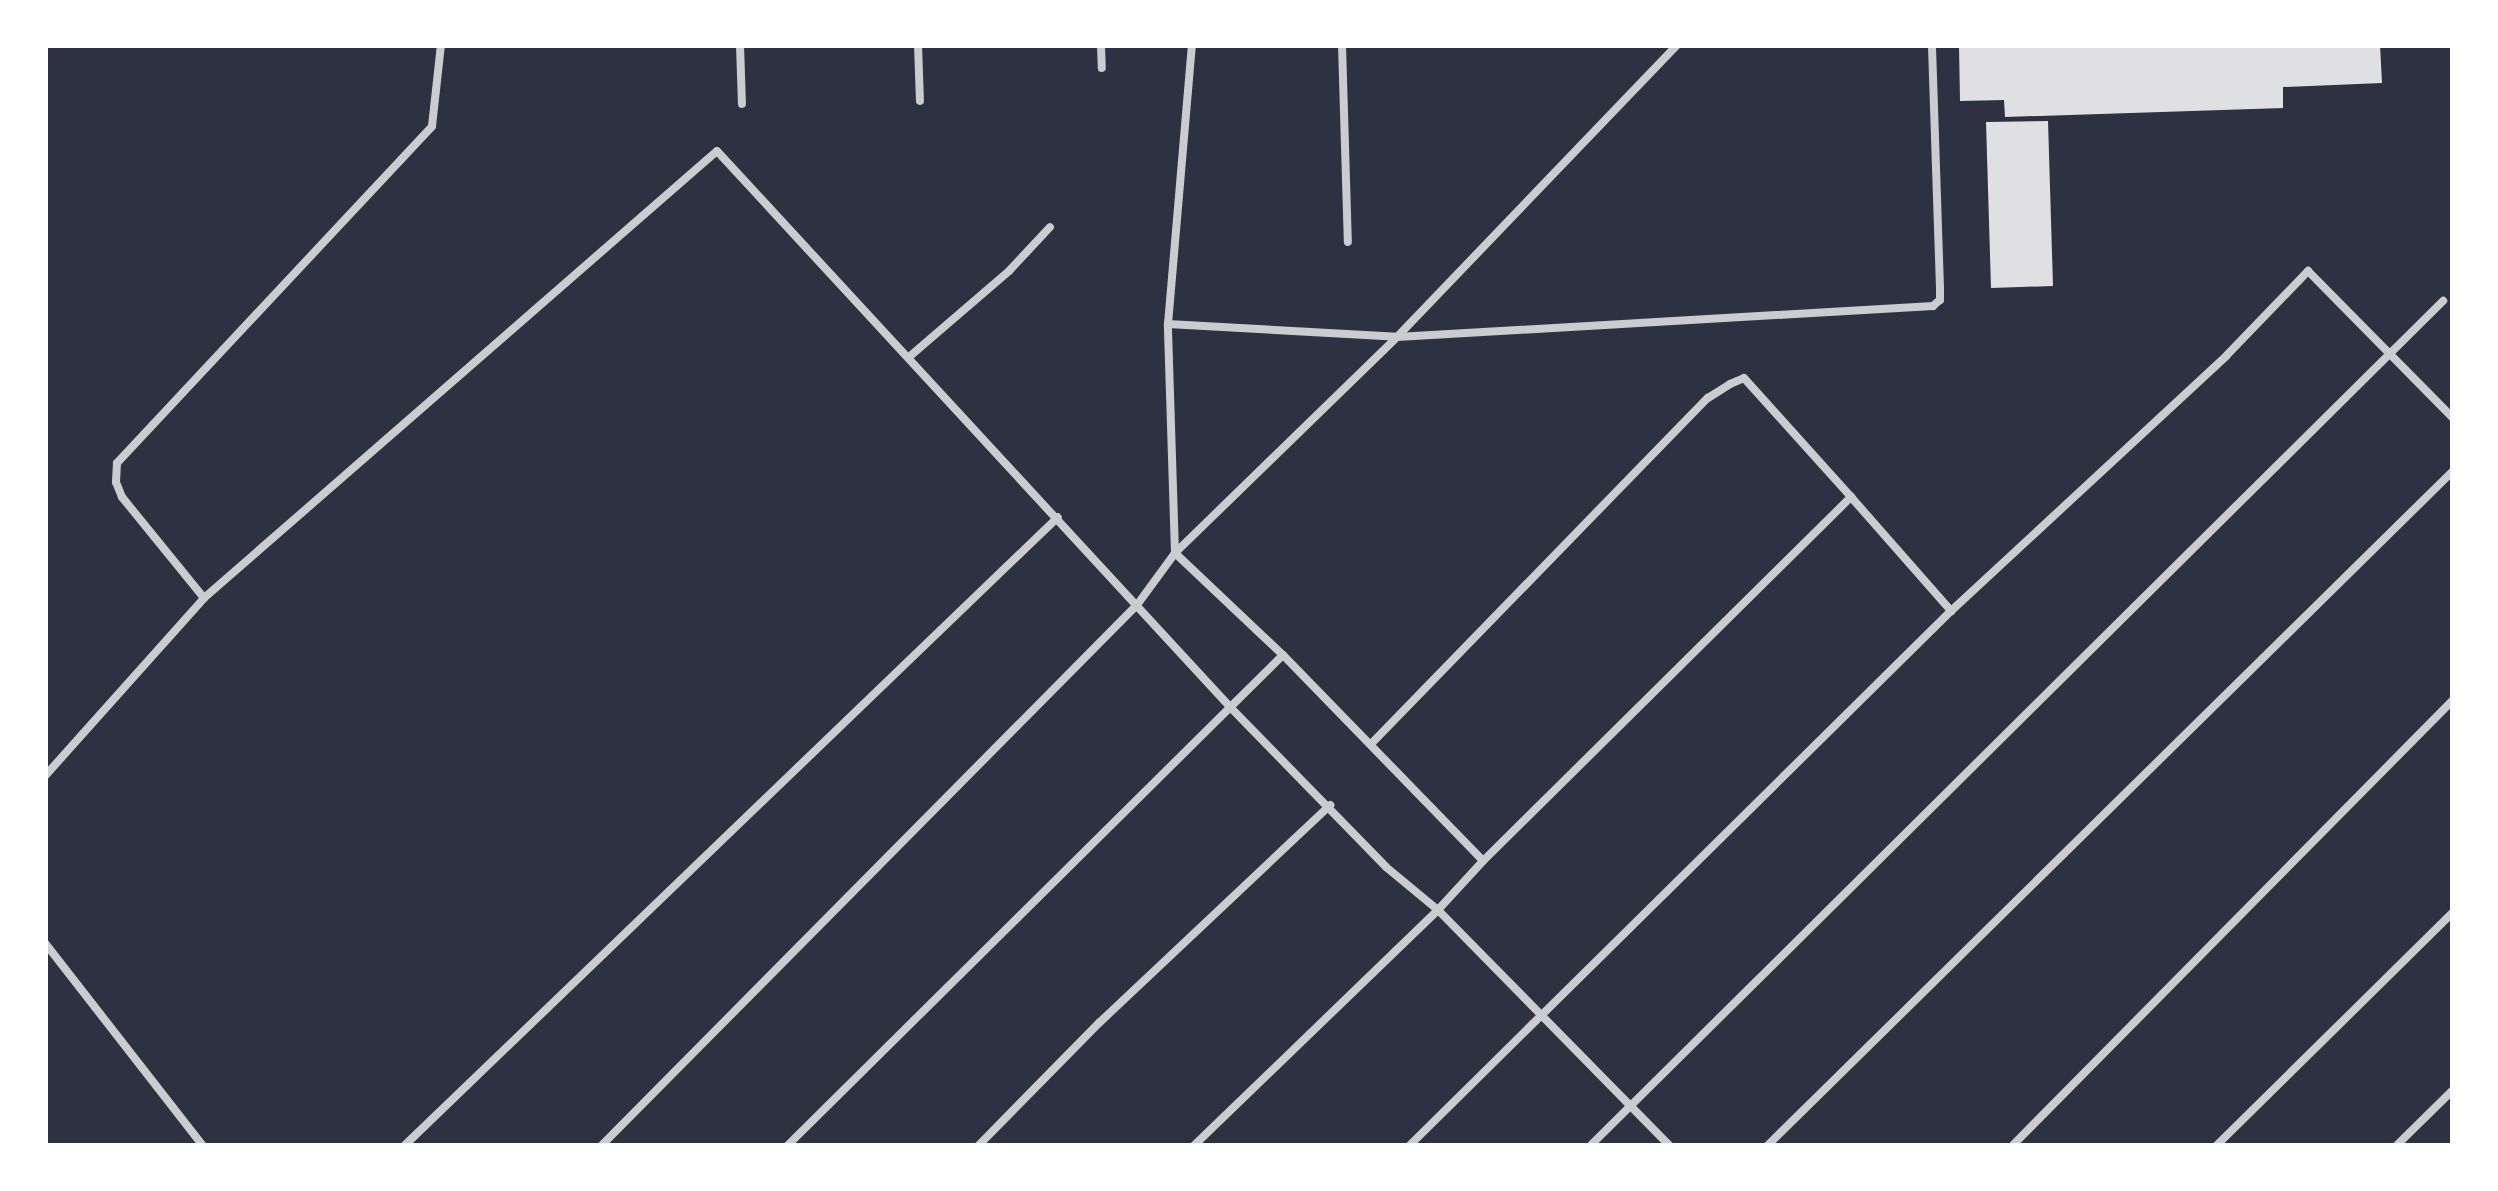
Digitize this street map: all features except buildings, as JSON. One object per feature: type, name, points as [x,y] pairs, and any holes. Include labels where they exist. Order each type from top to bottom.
[{"type":"lane","points":[[204,598],[122,497],[116,482],[117,463],[432,126],[440,45]]},
{"type":"lane","points":[[740,45],[742,104]]},
{"type":"lane","points":[[918,45],[920,101]]},
{"type":"lane","points":[[1102,45],[1102,68]]},
{"type":"lane","points":[[1192,45],[1168,324],[1176,553],[1372,744],[1483,861]]},
{"type":"lane","points":[[1342,45],[1348,242]]},
{"type":"lane","points":[[601,1146],[1137,605],[1176,553],[1397,338],[1677,45]]},
{"type":"lane","points":[[1168,324],[1397,338],[1932,306],[1940,300],[1932,45]]},
{"type":"lane","points":[[45,776],[204,598],[718,151],[1230,708],[1330,805],[1386,867],[1438,910],[1670,1146]]},
{"type":"lane","points":[[909,357],[1009,271],[1050,227]]},
{"type":"lane","points":[[1408,1146],[1951,611],[2226,355],[2308,271],[2453,418]]},
{"type":"lane","points":[[1590,1146],[2443,301]]},
{"type":"lane","points":[[1372,744],[1708,398],[1744,378],[1951,611]]},
{"type":"lane","points":[[1767,1146],[2453,471]]},
{"type":"lane","points":[[1194,1146],[1438,910],[1851,496]]},
{"type":"lane","points":[[404,1146],[1058,517]]},
{"type":"lane","points":[[787,1146],[1283,655]]},
{"type":"lane","points":[[2012,1146],[2453,700]]},
{"type":"lane","points":[[978,1146],[1099,1023],[1330,805]]},
{"type":"lane","points":[[2216,1146],[2453,912]]},
{"type":"lane","points":[[45,943],[203,1146]]},
{"type":"lane","points":[[2396,1146],[2453,1090]]}]
